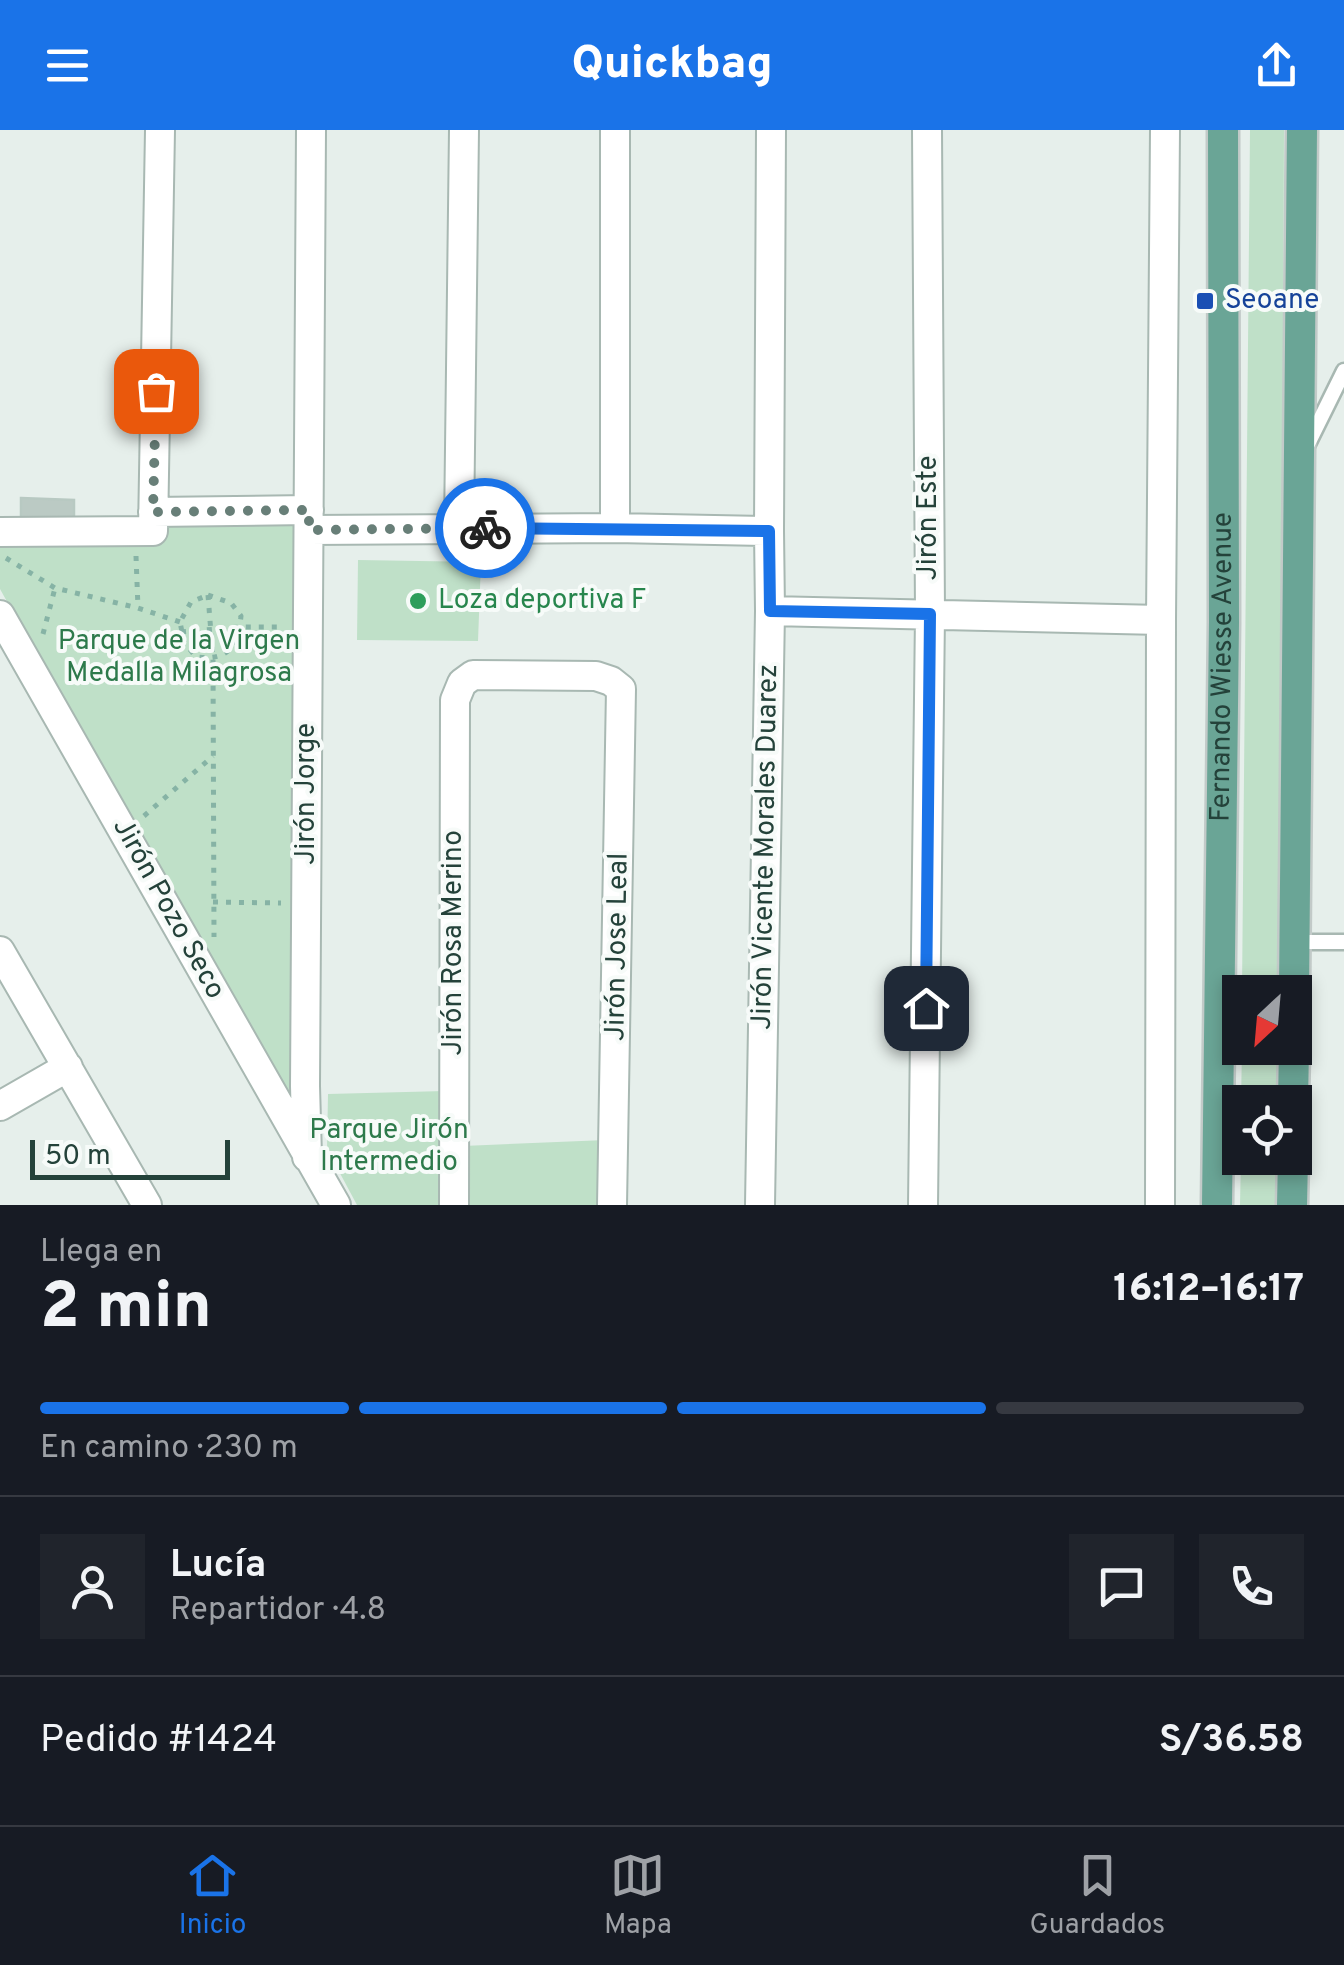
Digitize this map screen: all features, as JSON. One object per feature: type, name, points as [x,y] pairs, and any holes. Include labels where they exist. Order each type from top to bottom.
[{"type":"main road","name":"Fernando Wiesse Avenue","points":[[1216,1205],[1224,622],[1223,130]]},
{"type":"main road","points":[[1294,975],[1302,130]]},
{"type":"main road","points":[[1292,1205],[1293,1175]]},
{"type":"street","points":[[147,525],[160,130]]},
{"type":"street","name":"Jirón Jorge","points":[[307,1158],[311,130]]},
{"type":"street","points":[[458,528],[464,130]]},
{"type":"street","points":[[614,528],[615,130]]},
{"type":"street","name":"Jirón Vicente Morales Duarez","points":[[760,1205],[770,611],[771,130]]},
{"type":"street","name":"Jirón Este","points":[[923,1205],[930,614],[927,130]]},
{"type":"street","points":[[1160,1205],[1165,130]]},
{"type":"street","points":[[0,532],[309,520],[458,528],[769,531]]},
{"type":"street","points":[[770,611],[1160,620]]},
{"type":"street","name":"Jirón Pozo Seco","points":[[0,615],[336,1205]]},
{"type":"street","name":"Jirón Jose Leal","points":[[462,682],[473,676],[596,676],[611,680],[622,689],[612,1205]]},
{"type":"street","name":"Jirón Rosa Merino","points":[[454,1205],[455,700],[462,682]]},
{"type":"street","points":[[2,961],[68,1066],[147,1205]]},
{"type":"street","points":[[0,1106],[68,1066]]},
{"type":"lane","points":[[1300,460],[1344,371]]},
{"type":"lane","points":[[1295,942],[1344,942]]},
{"type":"path","points":[[138,608],[147,525]]},
{"type":"path","points":[[0,555],[55,588],[180,622]]},
{"type":"path","points":[[42,636],[55,588]]},
{"type":"path","points":[[208,596],[213,659],[214,937]]},
{"type":"path","points":[[208,596],[231,603],[241,616],[237,640],[226,654],[213,659],[196,657],[184,642],[180,622],[191,602],[208,596]]},
{"type":"path","points":[[181,632],[290,628]]},
{"type":"path","points":[[139,820],[213,756]]},
{"type":"path","points":[[213,902],[289,903]]},
{"type":"green space","points":[[1250,130],[1284,130],[1280,975],[1242,975]]},
{"type":"green space","name":"Parque de la Virgen Medalla Milagrosa","points":[[159,520],[302,521],[298,1133],[0,589],[0,538]]},
{"type":"green space","name":"Loza deportiva F","points":[[358,560],[481,562],[478,641],[357,640]]},
{"type":"green space","points":[[1242,1065],[1280,1065],[1280,1085],[1241,1085]]},
{"type":"green space","name":"Parque Jirón Intermedio","points":[[445,1091],[442,1205],[357,1205],[327,1149],[328,1094]]},
{"type":"green space","points":[[606,1140],[603,1205],[461,1205],[463,1146]]},
{"type":"green space","points":[[1241,1175],[1280,1175],[1279,1205],[1240,1205]]},
{"type":"building","points":[[21,498],[74,500],[74,527],[21,525]]},
{"type":"way so far","points":[[156,391],[153,512],[309,510],[309,530],[485,528]]},
{"type":"place","name":"Seoane","points":[[1205,301]]},
{"type":"place","name":"Loza deportiva F","points":[[418,601]]},
{"type":"route","points":[[485,528],[769,531],[770,611],[930,614],[926,1008]]}]
